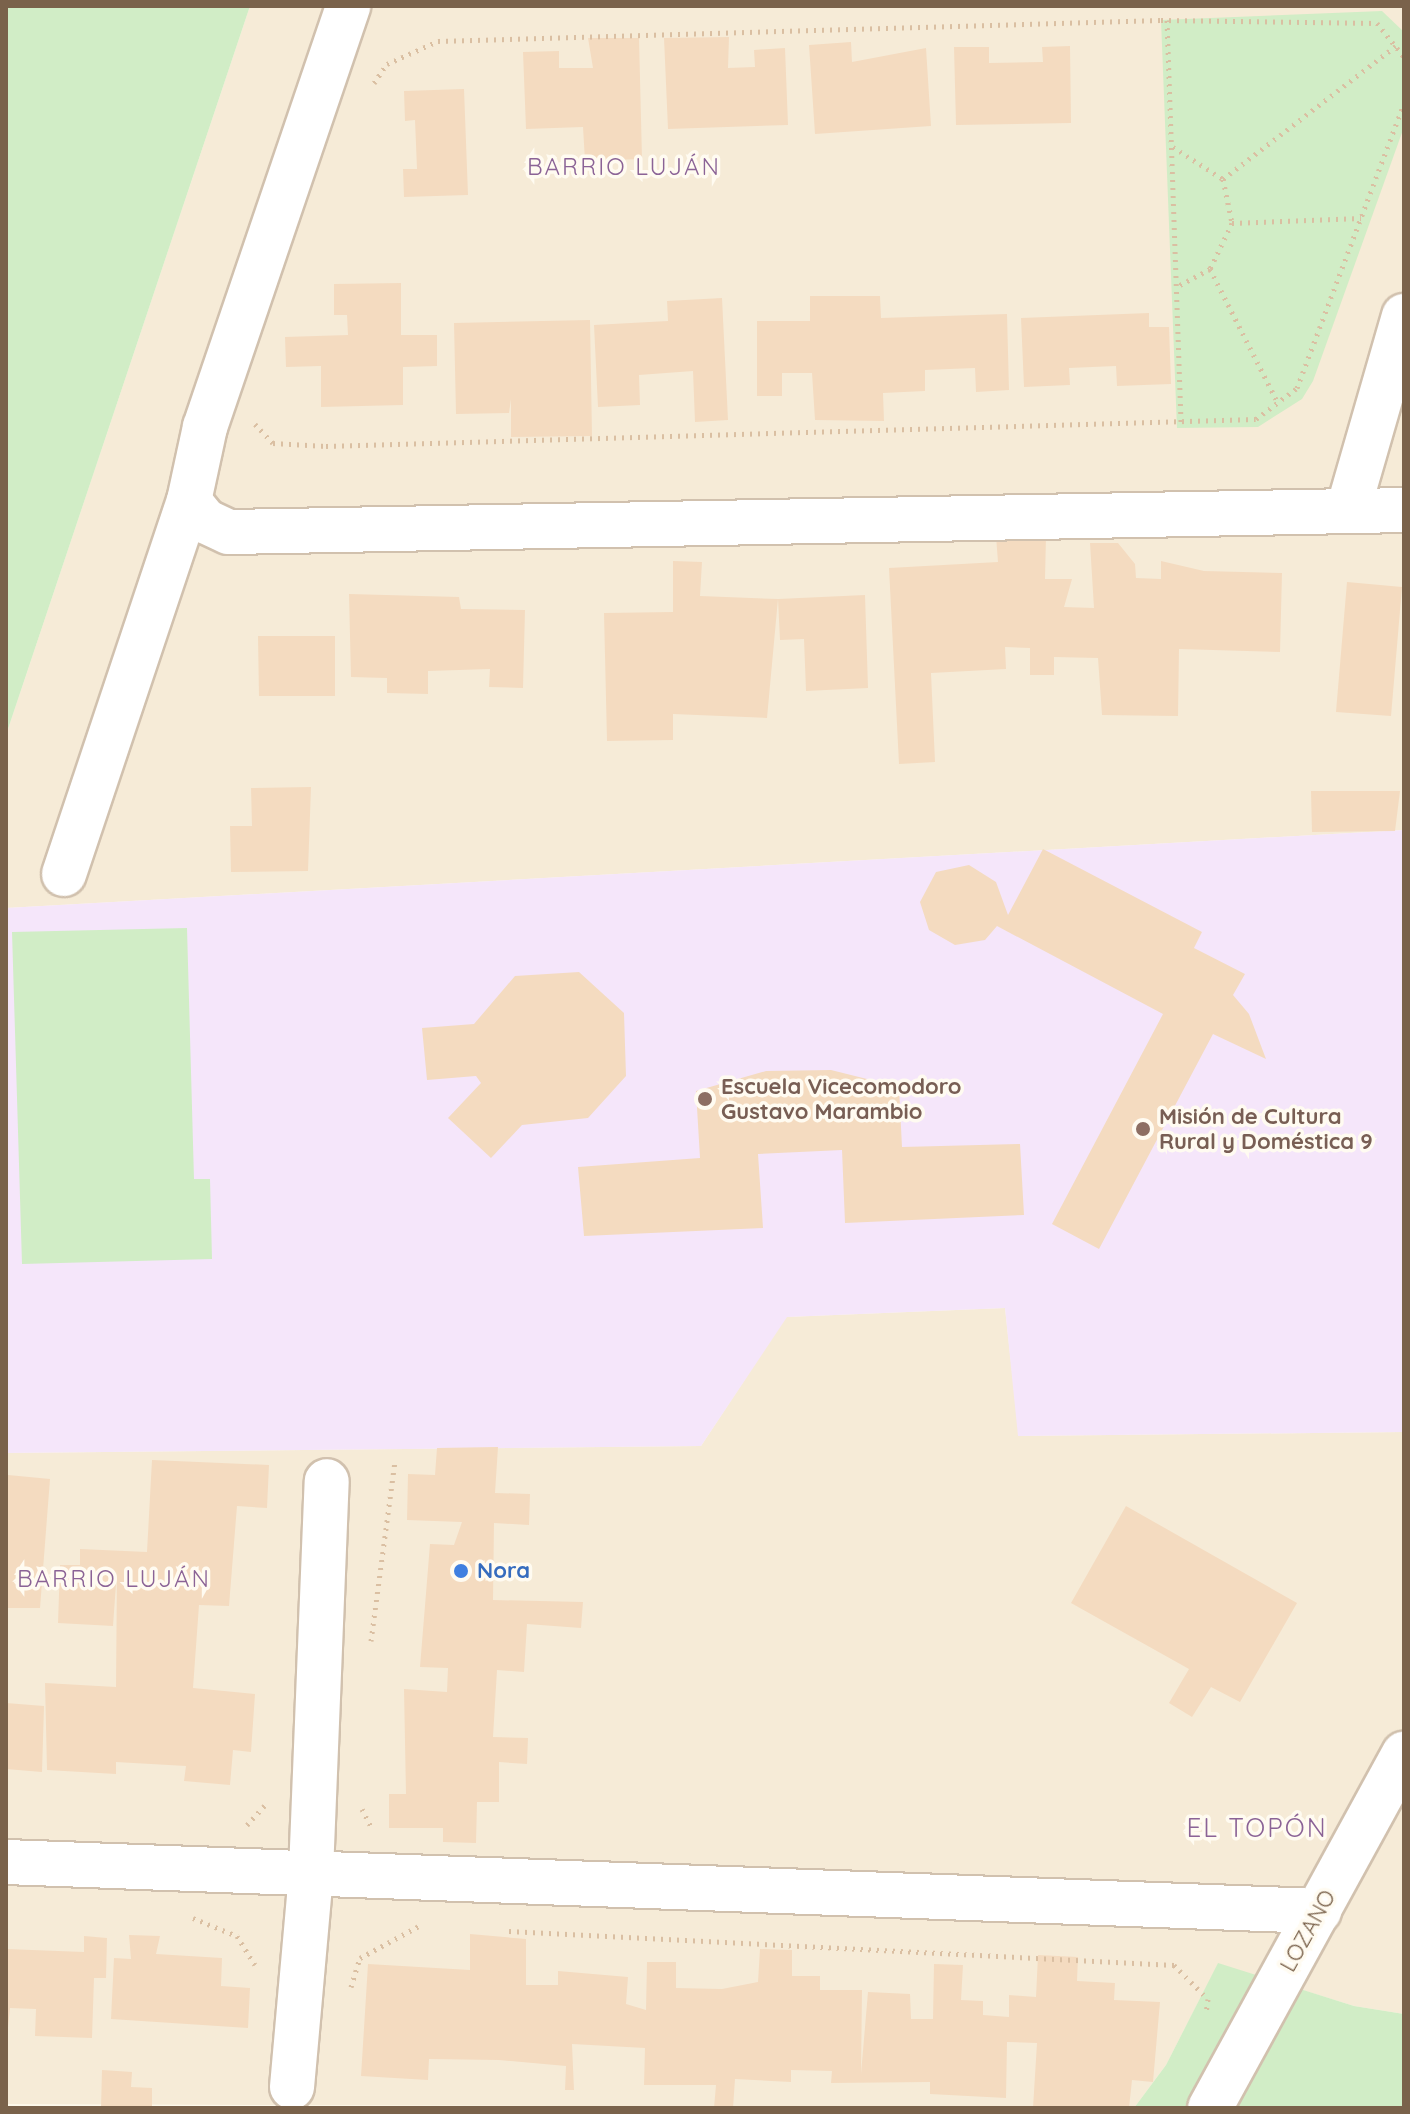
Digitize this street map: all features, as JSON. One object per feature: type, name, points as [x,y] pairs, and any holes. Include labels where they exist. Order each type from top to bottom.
[{"type":"street","points":[[64,874],[189,501],[205,427],[348,6]]},
{"type":"street","points":[[1348,510],[1404,316]]},
{"type":"street","points":[[189,501],[205,521],[229,532],[1404,510]]},
{"type":"street","points":[[292,2087],[311,1872],[327,1481]]},
{"type":"street","name":"LOZANO","points":[[1210,2108],[1404,1754]]},
{"type":"street","points":[[6,1862],[1319,1911]]},
{"type":"path","points":[[1167,20],[1181,422]]},
{"type":"path","points":[[370,88],[387,64],[438,41],[1167,20],[1377,23],[1404,57]]},
{"type":"path","points":[[1223,179],[1396,46]]},
{"type":"path","points":[[254,419],[259,434],[273,443],[326,446],[1256,419],[1297,388],[1404,103]]},
{"type":"path","points":[[1173,147],[1223,179],[1232,223],[1210,269],[1178,286]]},
{"type":"path","points":[[1232,223],[1361,218]]},
{"type":"path","points":[[1210,269],[1278,403]]},
{"type":"path","points":[[370,1649],[395,1461]]},
{"type":"path","points":[[237,1827],[247,1825],[271,1791]]},
{"type":"path","points":[[357,1799],[373,1830],[386,1838]]},
{"type":"path","points":[[176,1916],[237,1936],[256,1966],[256,1978]]},
{"type":"path","points":[[348,1997],[360,1958],[416,1926],[432,1927]]},
{"type":"path","points":[[494,1930],[1174,1965],[1208,1999],[1206,2024]]},
{"type":"shaded area","points":[[250,6],[1404,6],[1404,830],[6,908],[6,735]]},
{"type":"shaded area","name":"Escuela Vicecomodoro Gustavo Marambio","points":[[1404,830],[1404,1432],[1018,1436],[1005,1308],[787,1317],[701,1446],[6,1453],[6,908]]},
{"type":"shaded area","points":[[1005,1308],[1019,1436],[1404,1432],[1404,2014],[1354,2006],[1218,1964],[1166,2065],[1134,2108],[6,2104],[6,1453],[701,1446],[786,1317]]},
{"type":"green space","points":[[6,6],[250,6],[6,735]]},
{"type":"green space","points":[[1382,11],[1404,32],[1404,127],[1313,381],[1302,399],[1258,427],[1177,428],[1161,20]]},
{"type":"green space","points":[[187,928],[194,1179],[210,1179],[212,1259],[22,1264],[12,932]]},
{"type":"green space","points":[[1218,1963],[1354,2006],[1404,2014],[1404,2108],[1134,2108],[1166,2065]]},
{"type":"building","points":[[729,37],[728,68],[755,67],[754,50],[785,48],[788,125],[668,129],[664,38]]},
{"type":"building","points":[[588,38],[639,38],[642,159],[585,161],[583,127],[526,129],[523,52],[559,51],[559,68],[593,68]]},
{"type":"building","points":[[851,42],[852,62],[926,48],[931,126],[815,134],[809,45]]},
{"type":"building","points":[[1070,46],[1071,123],[956,125],[954,47],[989,47],[989,63],[1043,62],[1042,47]]},
{"type":"building","points":[[464,89],[468,195],[404,197],[403,169],[417,169],[415,120],[405,121],[404,91]]},
{"type":"building","points":[[401,283],[401,335],[437,335],[437,366],[403,367],[403,405],[321,407],[321,366],[286,367],[285,337],[348,335],[347,315],[334,315],[334,284]]},
{"type":"building","points":[[810,296],[880,296],[881,318],[1007,314],[1009,390],[976,392],[975,368],[925,370],[925,391],[883,393],[884,421],[815,420],[812,373],[782,373],[782,396],[757,396],[757,321],[810,321]]},
{"type":"building","points":[[722,298],[728,420],[695,422],[693,371],[639,375],[640,405],[598,407],[594,325],[668,321],[667,301]]},
{"type":"building","points":[[1149,313],[1149,327],[1169,327],[1171,384],[1117,386],[1116,366],[1069,368],[1070,385],[1024,387],[1021,318]]},
{"type":"building","points":[[590,320],[592,436],[511,437],[511,399],[509,413],[456,414],[454,323]]},
{"type":"building","points":[[996,536],[1046,536],[1045,579],[1072,579],[1064,607],[1094,608],[1090,543],[1118,543],[1135,564],[1136,578],[1161,579],[1161,561],[1204,571],[1282,573],[1280,652],[1179,649],[1178,716],[1102,715],[1098,658],[1054,657],[1054,675],[1030,675],[1030,648],[1005,647],[1006,669],[931,673],[935,762],[899,764],[889,568],[998,562]]},
{"type":"building","points":[[673,561],[702,562],[700,596],[778,599],[767,718],[673,714],[673,740],[607,741],[604,613],[673,612]]},
{"type":"building","points":[[1347,582],[1402,587],[1391,716],[1336,712]]},
{"type":"building","points":[[349,594],[459,597],[461,609],[525,610],[523,688],[489,687],[490,669],[428,671],[428,694],[387,693],[387,678],[351,677]]},
{"type":"building","points":[[865,595],[868,688],[806,691],[804,639],[780,640],[778,599]]},
{"type":"building","points":[[258,636],[335,636],[335,696],[259,696]]},
{"type":"building","points":[[311,787],[308,871],[231,872],[230,826],[252,826],[251,788]]},
{"type":"building","points":[[1311,791],[1400,791],[1395,831],[1312,832]]},
{"type":"building","points":[[1043,849],[1202,932],[1194,948],[1245,974],[1233,995],[1249,1014],[1266,1059],[1213,1034],[1099,1249],[1052,1224],[1163,1014],[997,926],[985,940],[955,945],[929,930],[920,902],[936,872],[969,865],[996,882],[1008,915]]},
{"type":"building","points":[[579,972],[624,1013],[626,1076],[588,1118],[522,1125],[491,1158],[448,1118],[481,1083],[476,1076],[427,1080],[422,1028],[474,1024],[515,976]]},
{"type":"building","points":[[831,1070],[899,1087],[902,1147],[1020,1144],[1024,1215],[845,1223],[842,1150],[758,1154],[763,1228],[584,1236],[578,1167],[700,1158],[696,1091],[766,1071]]},
{"type":"building","points":[[498,1447],[495,1493],[530,1494],[529,1525],[494,1523],[493,1600],[583,1602],[581,1628],[527,1624],[524,1672],[497,1670],[493,1737],[528,1738],[527,1764],[499,1762],[499,1802],[477,1802],[476,1843],[443,1842],[443,1828],[389,1828],[389,1794],[406,1794],[404,1689],[447,1692],[448,1668],[420,1667],[430,1544],[454,1545],[462,1522],[407,1520],[408,1474],[435,1475],[437,1448]]},
{"type":"building","points":[[152,1460],[269,1465],[267,1508],[237,1506],[229,1606],[199,1605],[193,1688],[255,1694],[251,1752],[233,1750],[230,1785],[184,1781],[186,1766],[116,1762],[116,1774],[47,1770],[45,1683],[116,1687],[117,1570],[113,1626],[58,1623],[60,1565],[80,1565],[80,1549],[147,1552]]},
{"type":"building","points":[[8,1475],[50,1479],[40,1608],[6,1608]]},
{"type":"building","points":[[1126,1506],[1297,1603],[1240,1702],[1211,1687],[1192,1717],[1169,1703],[1189,1669],[1071,1603]]},
{"type":"building","points":[[6,1703],[44,1706],[42,1772],[6,1769]]},
{"type":"building","points":[[470,1934],[526,1939],[526,1985],[558,1985],[558,1971],[628,1977],[626,2004],[646,2010],[647,1962],[676,1962],[676,1988],[722,1989],[758,1982],[760,1949],[792,1950],[792,1976],[820,1976],[820,1990],[862,1990],[861,2074],[868,1992],[910,1994],[911,2019],[933,2019],[934,1964],[963,1965],[961,2000],[983,2001],[983,2015],[1009,2017],[1009,1995],[1036,1997],[1038,1955],[1078,1957],[1077,1981],[1115,1983],[1114,2000],[1160,2002],[1153,2082],[1132,2080],[1129,2108],[1033,2108],[1037,2043],[1007,2042],[1006,2098],[930,2094],[930,2082],[831,2083],[832,2071],[791,2070],[791,2082],[735,2079],[733,2108],[714,2108],[716,2085],[644,2085],[645,2048],[572,2044],[574,2090],[565,2090],[566,2066],[499,2060],[429,2059],[428,2080],[361,2076],[368,1964],[470,1970]]},
{"type":"building","points":[[129,1935],[160,1936],[156,1954],[222,1958],[221,1986],[250,1988],[248,2028],[111,2019],[114,1958],[131,1959]]},
{"type":"building","points":[[84,1936],[107,1938],[106,1978],[94,1978],[92,2038],[35,2036],[36,2009],[10,2008],[6,2047],[6,1949],[84,1952]]},
{"type":"building","points":[[102,2070],[132,2072],[131,2087],[152,2088],[152,2108],[101,2108]]},
{"type":"place","name":"Escuela Vicecomodoro Gustavo Marambio","points":[[705,1099]]},
{"type":"place","name":"Misión de Cultura Rural y Doméstica 9","points":[[1143,1129]]},
{"type":"place","name":"Nora","points":[[461,1571]]},
{"type":"district","name":"BARRIO LUJÁN","points":[[624,167]]},
{"type":"district","name":"BARRIO LUJÁN","points":[[114,1579]]},
{"type":"district","name":"EL TOPÓN","points":[[1257,1828]]}]
